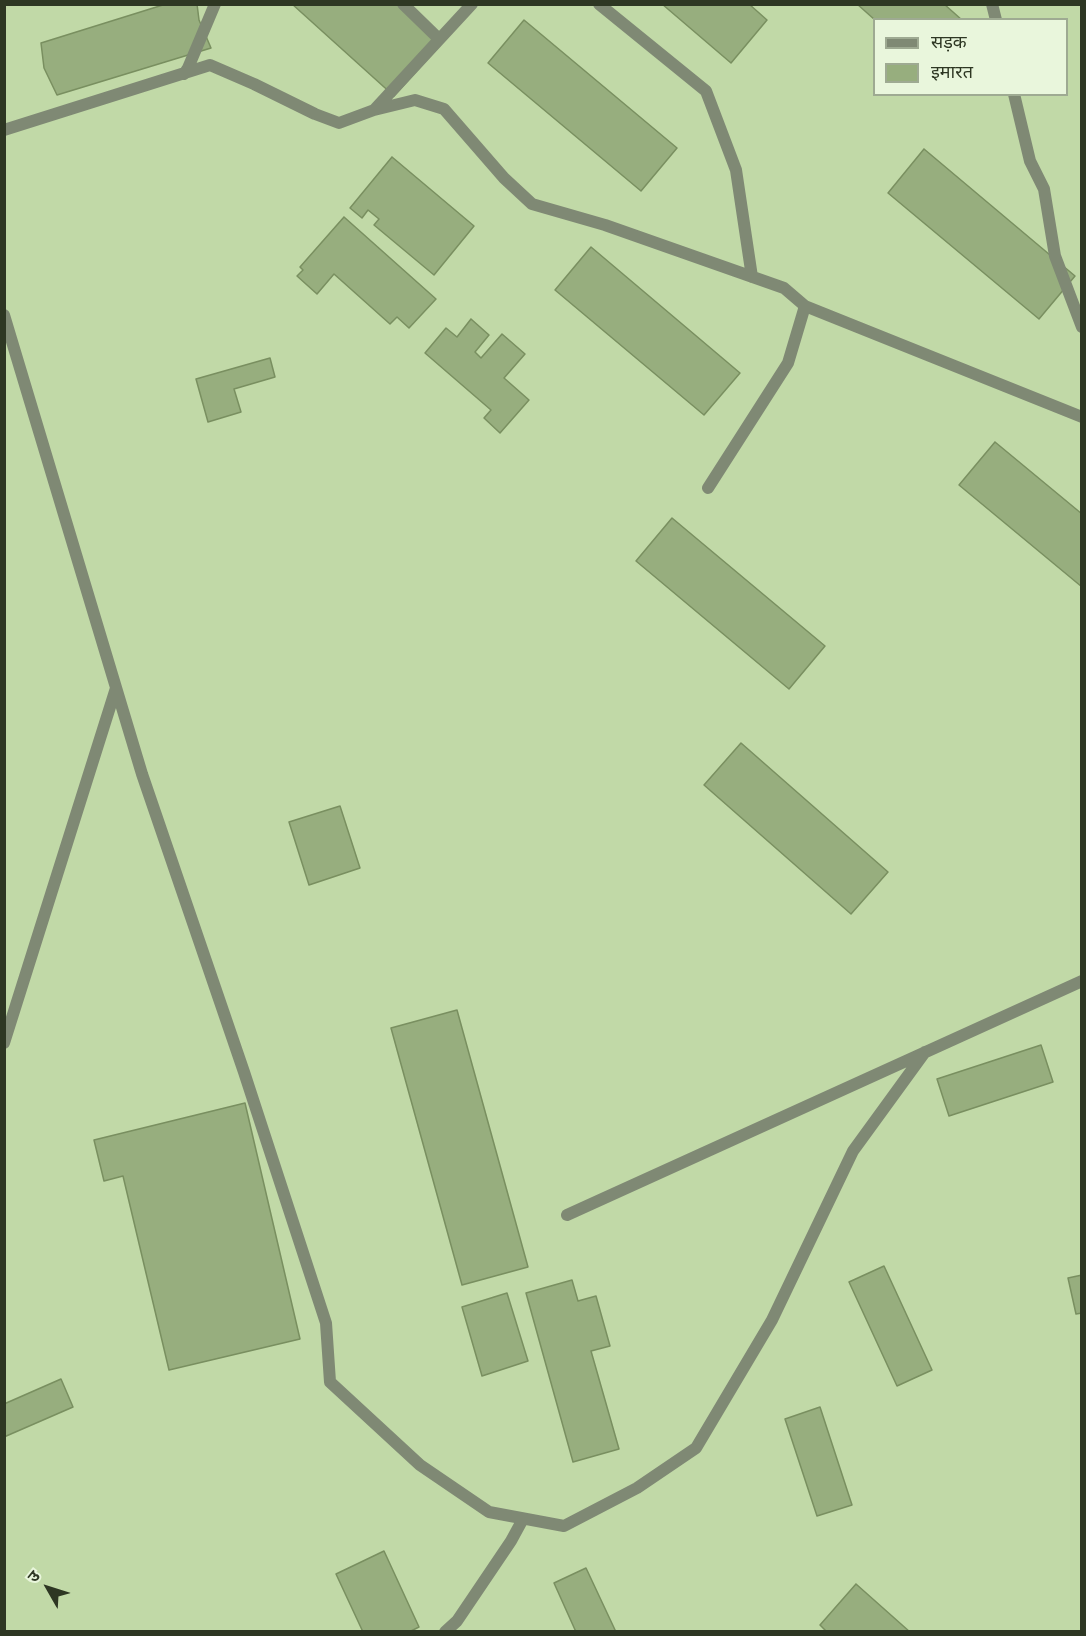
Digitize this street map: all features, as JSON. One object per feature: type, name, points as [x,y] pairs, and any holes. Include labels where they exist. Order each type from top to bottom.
[{"type":"street","points":[[184,74],[215,4]]},
{"type":"street","points":[[403,4],[440,39]]},
{"type":"street","points":[[374,110],[472,4]]},
{"type":"street","points":[[599,4],[706,91],[736,170],[752,277]]},
{"type":"street","points":[[4,130],[210,65],[339,123],[374,110],[415,100],[444,110],[504,178],[532,204],[605,225],[784,288],[805,306],[1082,417]]},
{"type":"street","points":[[1014,96],[1030,161],[1044,189],[1055,256],[1082,327]]},
{"type":"street","points":[[708,488],[788,363],[805,306]]},
{"type":"street","points":[[4,315],[142,774],[244,1072],[326,1323],[330,1382],[420,1465],[489,1512],[564,1526],[637,1488],[696,1448],[772,1320],[853,1151],[925,1052]]},
{"type":"street","points":[[4,1043],[116,688]]},
{"type":"street","points":[[567,1215],[1082,981]]},
{"type":"street","points":[[445,1632],[457,1621],[511,1541],[523,1518]]},
{"type":"building","points":[[166,4],[197,4],[199,20],[211,48],[57,95],[44,68],[41,43]]},
{"type":"building","points":[[292,4],[399,4],[442,43],[394,96]]},
{"type":"building","points":[[662,4],[749,4],[767,20],[731,63]]},
{"type":"building","points":[[857,4],[944,4],[960,18],[873,18]]},
{"type":"building","points":[[524,20],[677,148],[641,191],[488,63]]},
{"type":"building","points":[[924,149],[1075,276],[1039,319],[888,193]]},
{"type":"building","points":[[392,157],[474,226],[434,275],[374,225],[379,219],[368,210],[362,218],[350,208]]},
{"type":"building","points":[[344,217],[436,299],[409,328],[397,317],[390,324],[334,274],[317,294],[297,276],[303,270],[300,267]]},
{"type":"building","points":[[591,247],[740,373],[704,415],[555,290]]},
{"type":"building","points":[[471,319],[489,335],[475,352],[481,358],[502,334],[525,354],[504,378],[529,400],[500,433],[484,418],[491,410],[425,353],[446,328],[457,337]]},
{"type":"building","points":[[270,358],[275,377],[234,389],[241,412],[208,422],[196,379]]},
{"type":"building","points":[[995,442],[1082,514],[1082,587],[959,485]]},
{"type":"building","points":[[672,518],[825,646],[789,689],[636,561]]},
{"type":"building","points":[[741,743],[888,872],[851,914],[704,785]]},
{"type":"building","points":[[340,806],[360,868],[309,885],[289,822]]},
{"type":"building","points":[[457,1010],[528,1267],[462,1285],[391,1028]]},
{"type":"building","points":[[1041,1045],[1053,1082],[949,1116],[937,1079]]},
{"type":"building","points":[[245,1103],[300,1339],[169,1370],[123,1176],[104,1181],[94,1140]]},
{"type":"building","points":[[884,1266],[932,1370],[897,1386],[849,1282]]},
{"type":"building","points":[[1082,1275],[1082,1313],[1076,1314],[1068,1278]]},
{"type":"building","points":[[572,1280],[578,1301],[596,1296],[610,1346],[591,1351],[619,1449],[573,1462],[526,1293]]},
{"type":"building","points":[[507,1293],[528,1361],[482,1376],[462,1307]]},
{"type":"building","points":[[61,1379],[73,1407],[4,1437],[4,1404]]},
{"type":"building","points":[[820,1407],[852,1505],[817,1516],[785,1419]]},
{"type":"building","points":[[384,1551],[419,1627],[409,1632],[363,1632],[336,1574]]},
{"type":"building","points":[[586,1568],[616,1632],[576,1632],[554,1583]]},
{"type":"building","points":[[856,1584],[910,1632],[827,1632],[820,1625]]}]
